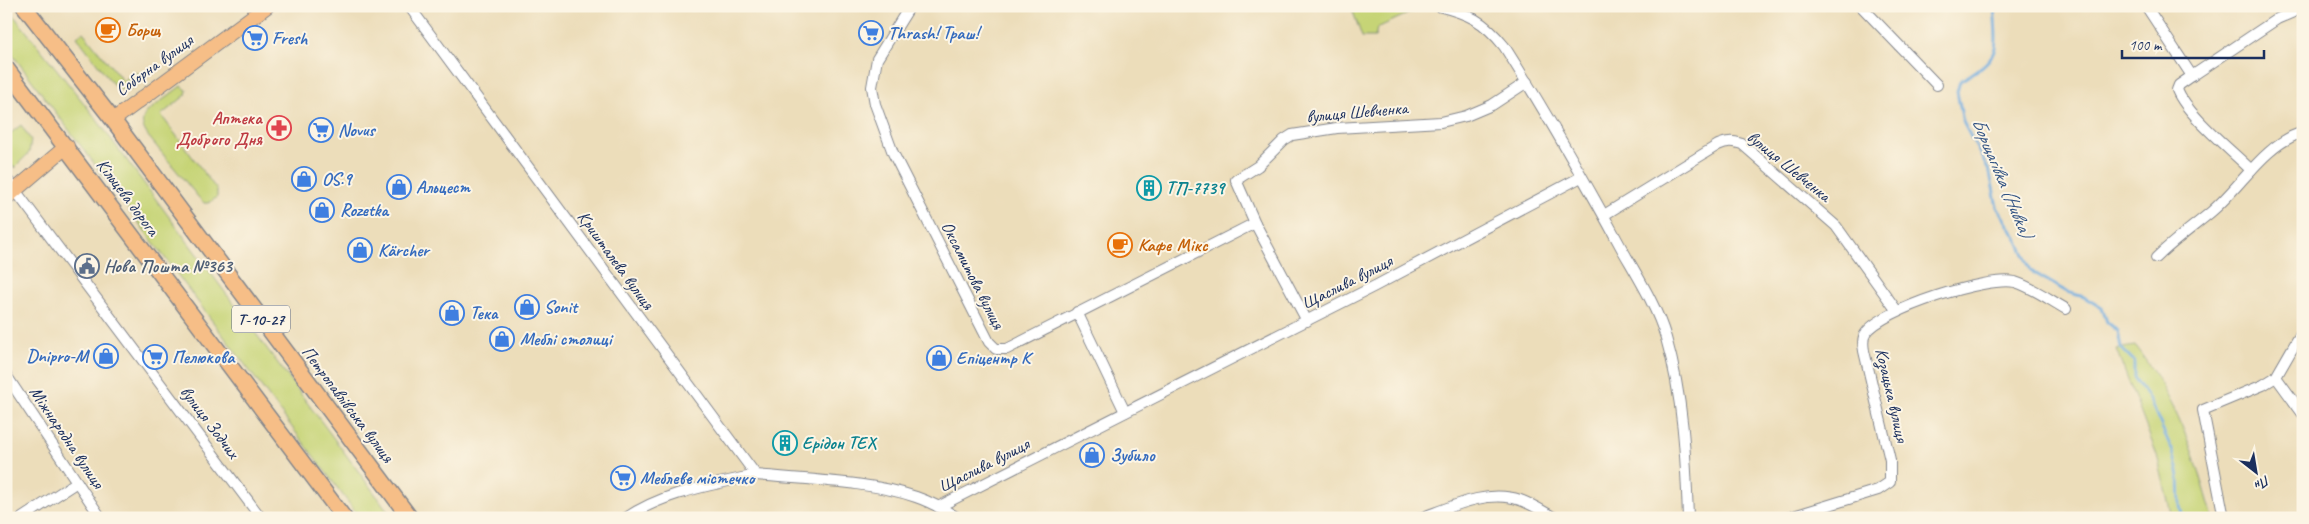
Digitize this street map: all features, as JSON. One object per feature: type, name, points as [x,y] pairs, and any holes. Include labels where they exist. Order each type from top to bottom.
[{"type":"highway","name":"Т-10-27","points":[[24,6],[113,120]]},
{"type":"highway","name":"Кільцева дорога","points":[[6,68],[67,146],[344,518]]},
{"type":"highway","name":"Петропавлівська вулиця","points":[[113,120],[410,518]]},
{"type":"main road","name":"Соборна вулиця","points":[[113,120],[267,6]]},
{"type":"main road","points":[[11,194],[67,146]]},
{"type":"street","name":"Кришталева вулиця","points":[[409,6],[756,475]]},
{"type":"street","name":"Оксамитова вулиця","points":[[910,6],[877,59],[872,87],[875,104],[893,153],[989,342],[996,349],[1007,349],[1077,312],[1255,224]]},
{"type":"street","points":[[1438,6],[1469,10],[1494,33],[1527,82],[1604,215],[1651,303],[1666,336],[1684,425],[1688,518]]},
{"type":"street","points":[[1860,6],[1937,85]]},
{"type":"street","points":[[2146,6],[2192,76]]},
{"type":"street","points":[[2251,170],[2196,116],[2179,97],[2176,90],[2179,85],[2277,19],[2303,8]]},
{"type":"street","name":"вулиця Шевченка","points":[[1307,321],[1255,224],[1236,180],[1258,166],[1284,140],[1292,135],[1337,128],[1441,122],[1466,116],[1492,105],[1527,82]]},
{"type":"street","points":[[2156,258],[2175,240],[2212,211],[2278,144],[2303,132]]},
{"type":"street","name":"вулиця Шевченка","points":[[1604,215],[1718,145],[1727,141],[1742,144],[1836,226],[1897,311]]},
{"type":"street","name":"Щаслива вулиця","points":[[938,507],[1307,321],[1581,177]]},
{"type":"street","name":"вулиця Зодчих","points":[[6,178],[11,194],[261,518]]},
{"type":"street","name":"Козацька вулиця","points":[[1786,518],[1878,490],[1890,482],[1890,460],[1864,351],[1863,340],[1866,332],[1897,311],[1950,291],[2002,282],[2014,282],[2066,309]]},
{"type":"street","points":[[1077,312],[1125,412]]},
{"type":"street","points":[[2224,518],[2203,410],[2263,385],[2276,377],[2303,330]]},
{"type":"street","name":"Міжнародна вулиця","points":[[6,375],[101,518]]},
{"type":"street","points":[[2276,377],[2303,414]]},
{"type":"street","points":[[626,518],[638,509],[666,498],[756,475],[826,482],[915,497],[958,518]]},
{"type":"street","points":[[22,518],[77,482]]},
{"type":"street","points":[[1421,518],[1476,499],[1497,497],[1519,500],[1555,518]]},
{"type":"green space","points":[[6,6],[91,112],[393,518],[360,518],[6,46]]},
{"type":"green space","points":[[1351,6],[1416,6],[1416,10],[1377,28],[1375,37],[1362,37]]},
{"type":"green space","points":[[83,32],[123,81],[137,72],[143,81],[129,90],[116,88],[77,37]]},
{"type":"green space","points":[[181,86],[187,90],[186,95],[161,115],[217,190],[217,197],[209,203],[204,203],[199,198],[148,136],[143,127],[143,118],[147,112]]},
{"type":"green space","points":[[21,125],[31,140],[29,153],[14,168],[6,158],[6,137]]},
{"type":"green space","points":[[2135,346],[2162,386],[2183,428],[2213,518],[2172,518],[2157,455],[2116,349]]},
{"type":"waterway","name":"Борщагівка (Нивка)","points":[[1994,6],[1996,34],[1994,51],[1983,65],[1960,81],[1957,92],[1963,122],[1990,173],[1997,207],[2018,241],[2031,271],[2067,292],[2084,297],[2102,308],[2107,322],[2118,331],[2121,348],[2134,361],[2134,377],[2150,401],[2173,452],[2179,476],[2180,506],[2183,518]]},
{"type":"place","name":"Борщ","points":[[108,30]]},
{"type":"place","name":"Thrash! Траш!","points":[[871,33]]},
{"type":"place","name":"Fresh","points":[[255,38]]},
{"type":"place","name":"Аптека Доброго Дня","points":[[279,128]]},
{"type":"place","name":"Novus","points":[[321,130]]},
{"type":"place","name":"OS.9","points":[[304,179]]},
{"type":"place","name":"Альцест","points":[[399,187]]},
{"type":"place","name":"ТП-7739","points":[[1149,188]]},
{"type":"place","name":"Rozetka","points":[[322,210]]},
{"type":"place","name":"Кафе Мікс","points":[[1120,245]]},
{"type":"place","name":"Kärcher","points":[[360,250]]},
{"type":"place","name":"Нова Пошта №363","points":[[87,266]]},
{"type":"place","name":"Sonit","points":[[527,307]]},
{"type":"place","name":"Тека","points":[[452,313]]},
{"type":"place","name":"Меблі столиці","points":[[502,339]]},
{"type":"place","name":"Dnipro-M","points":[[106,356]]},
{"type":"place","name":"Пелюкова","points":[[155,357]]},
{"type":"place","name":"Епіцентр К","points":[[939,358]]},
{"type":"place","name":"Ерідон ТЕХ","points":[[785,443]]},
{"type":"place","name":"Зубило","points":[[1092,455]]},
{"type":"place","name":"Меблеве містечко","points":[[623,478]]}]
